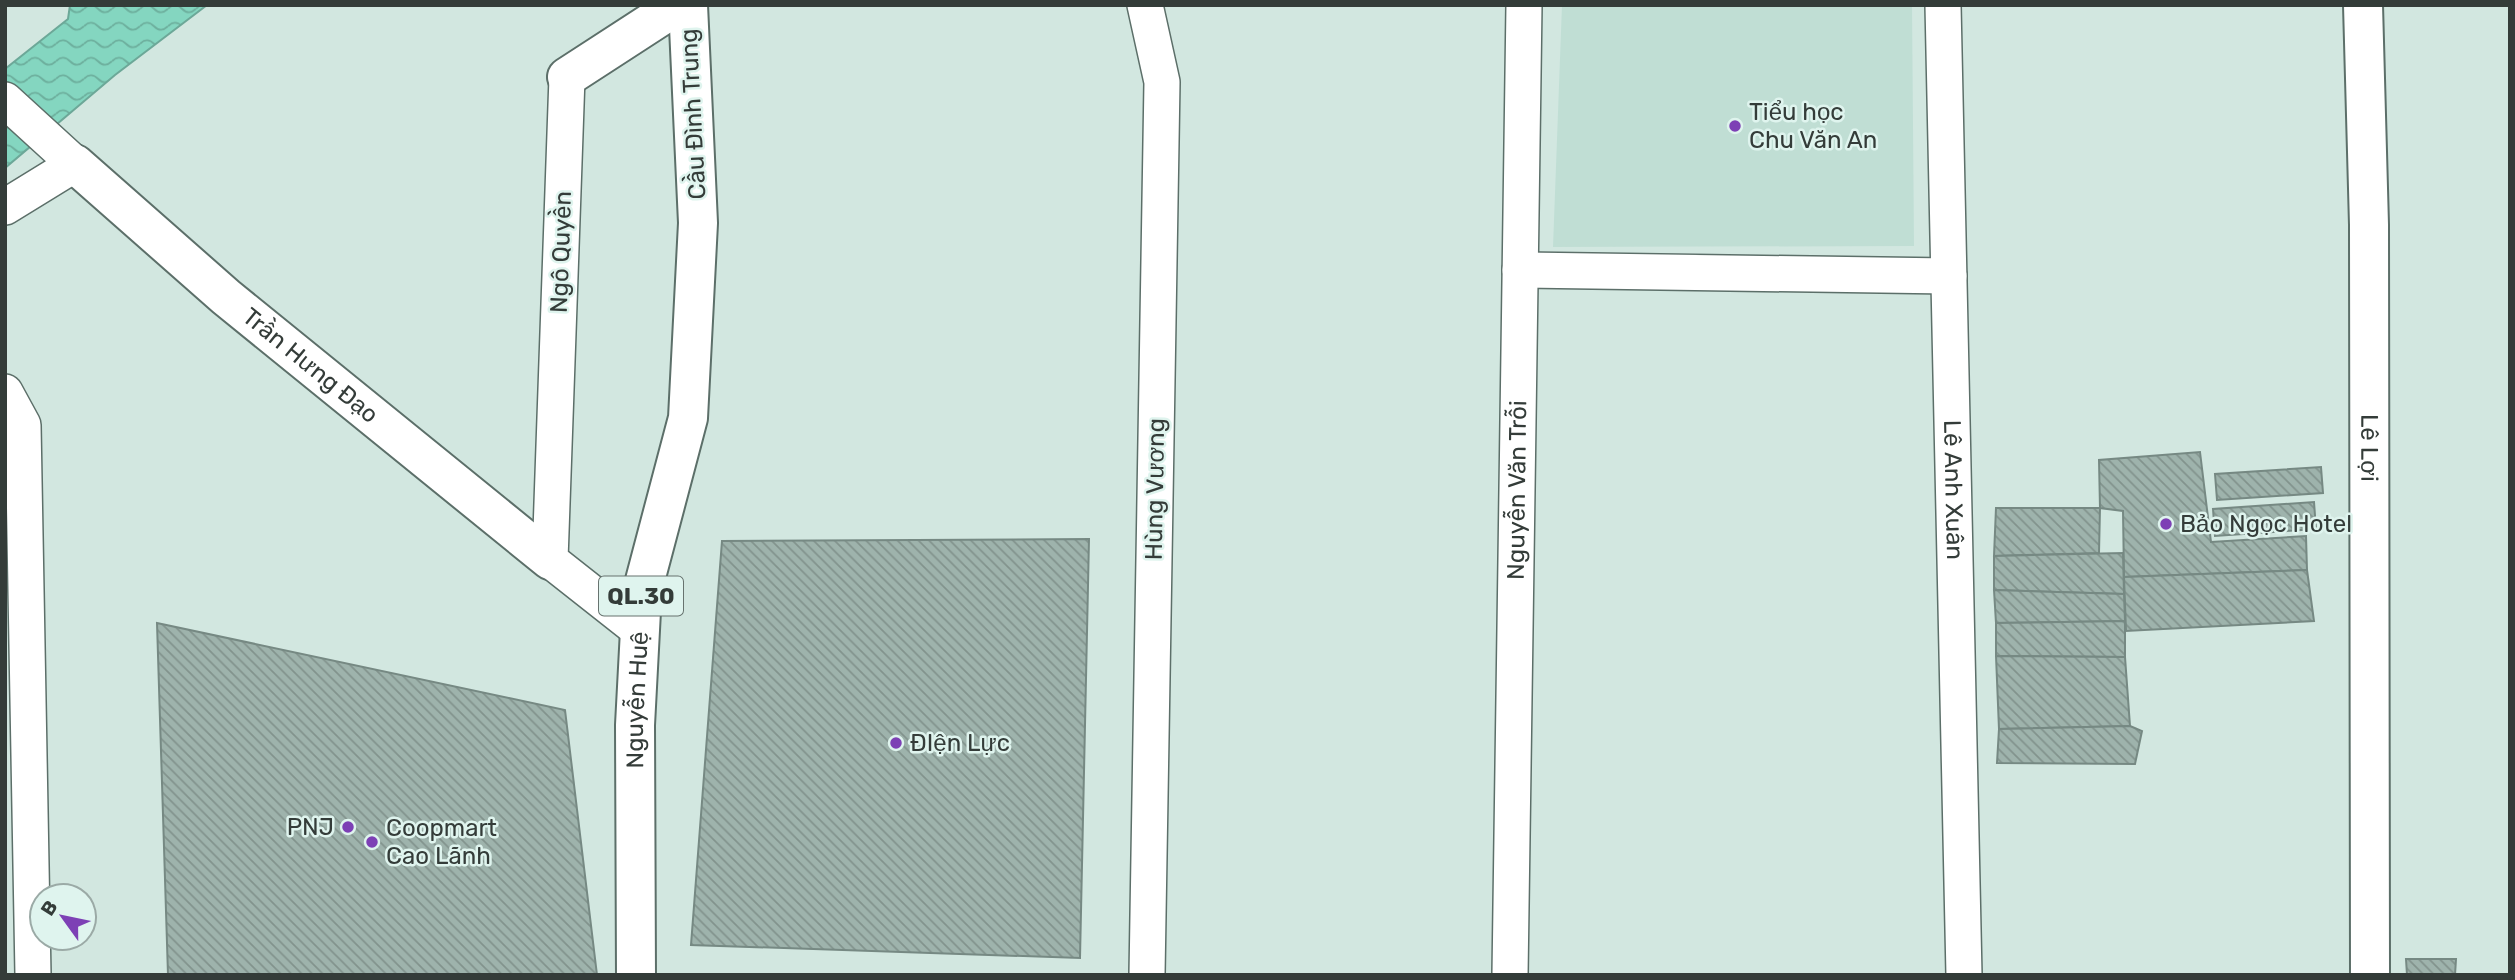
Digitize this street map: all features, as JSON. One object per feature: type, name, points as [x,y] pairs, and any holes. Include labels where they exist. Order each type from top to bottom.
[{"type":"main road","name":"Ngô Quyền","points":[[567,78],[678,5]]},
{"type":"main road","name":"Cầu Đình Trung","points":[[688,5],[698,223]]},
{"type":"main road","name":"Lê Lợi","points":[[2363,5],[2369,225],[2370,975]]},
{"type":"main road","name":"Trần Hưng Đạo","points":[[75,164],[226,297],[550,560]]},
{"type":"main road","name":"Nguyễn Huệ","points":[[636,975],[635,725],[642,592],[688,418],[698,223]]},
{"type":"street","name":"Hùng Vương","points":[[1146,5],[1162,82],[1147,975]]},
{"type":"street","name":"Nguyễn Văn Trỗi","points":[[1510,975],[1524,5]]},
{"type":"street","name":"Lê Anh Xuân","points":[[1943,5],[1964,975]]},
{"type":"street","name":"Ngô Quyền","points":[[550,560],[567,78]]},
{"type":"street","points":[[5,100],[75,164],[5,207]]},
{"type":"street","points":[[1520,270],[1949,276]]},
{"type":"street","points":[[5,392],[23,425],[33,975]]},
{"type":"street","points":[[550,560],[640,631]]},
{"type":"shaded area","name":"Tiểu học Chu Văn An","points":[[1562,5],[1912,5],[1914,246],[1553,247]]},
{"type":"water","points":[[70,5],[207,5],[115,75],[5,168],[5,69],[68,19]]},
{"type":"building","name":"Bảo Ngọc Hotel","points":[[2200,452],[2211,542],[2306,536],[2307,570],[2124,577],[2123,511],[2100,508],[2099,460]]},
{"type":"building","points":[[2321,467],[2323,493],[2217,500],[2215,474]]},
{"type":"building","points":[[2314,502],[2316,529],[2215,536],[2213,509]]},
{"type":"building","points":[[1996,508],[2100,508],[2099,553],[1994,556]]},
{"type":"building","name":"ĐIện Lực","points":[[1089,539],[1080,958],[691,945],[722,541]]},
{"type":"building","points":[[2123,553],[2124,594],[1994,590],[1994,556]]},
{"type":"building","points":[[2307,570],[2314,621],[2126,631],[2124,577]]},
{"type":"building","points":[[1994,590],[2124,594],[2125,621],[1996,623]]},
{"type":"building","points":[[2125,621],[2125,657],[1996,656],[1996,623]]},
{"type":"building","name":"Coopmart Cao Lãnh","points":[[157,623],[565,710],[597,975],[168,975]]},
{"type":"building","points":[[1996,656],[2125,657],[2130,726],[1999,729]]},
{"type":"building","points":[[2130,726],[2142,731],[2135,764],[1997,763],[1999,729]]},
{"type":"building","points":[[2406,959],[2456,959],[2455,975],[2407,975]]},
{"type":"place","name":"Tiểu học Chu Văn An","points":[[1735,126]]},
{"type":"place","name":"Bảo Ngọc Hotel","points":[[2166,524]]},
{"type":"place","name":"ĐIện Lực","points":[[896,743]]},
{"type":"place","name":"PNJ","points":[[348,827]]},
{"type":"place","name":"Coopmart Cao Lãnh","points":[[372,842]]}]
